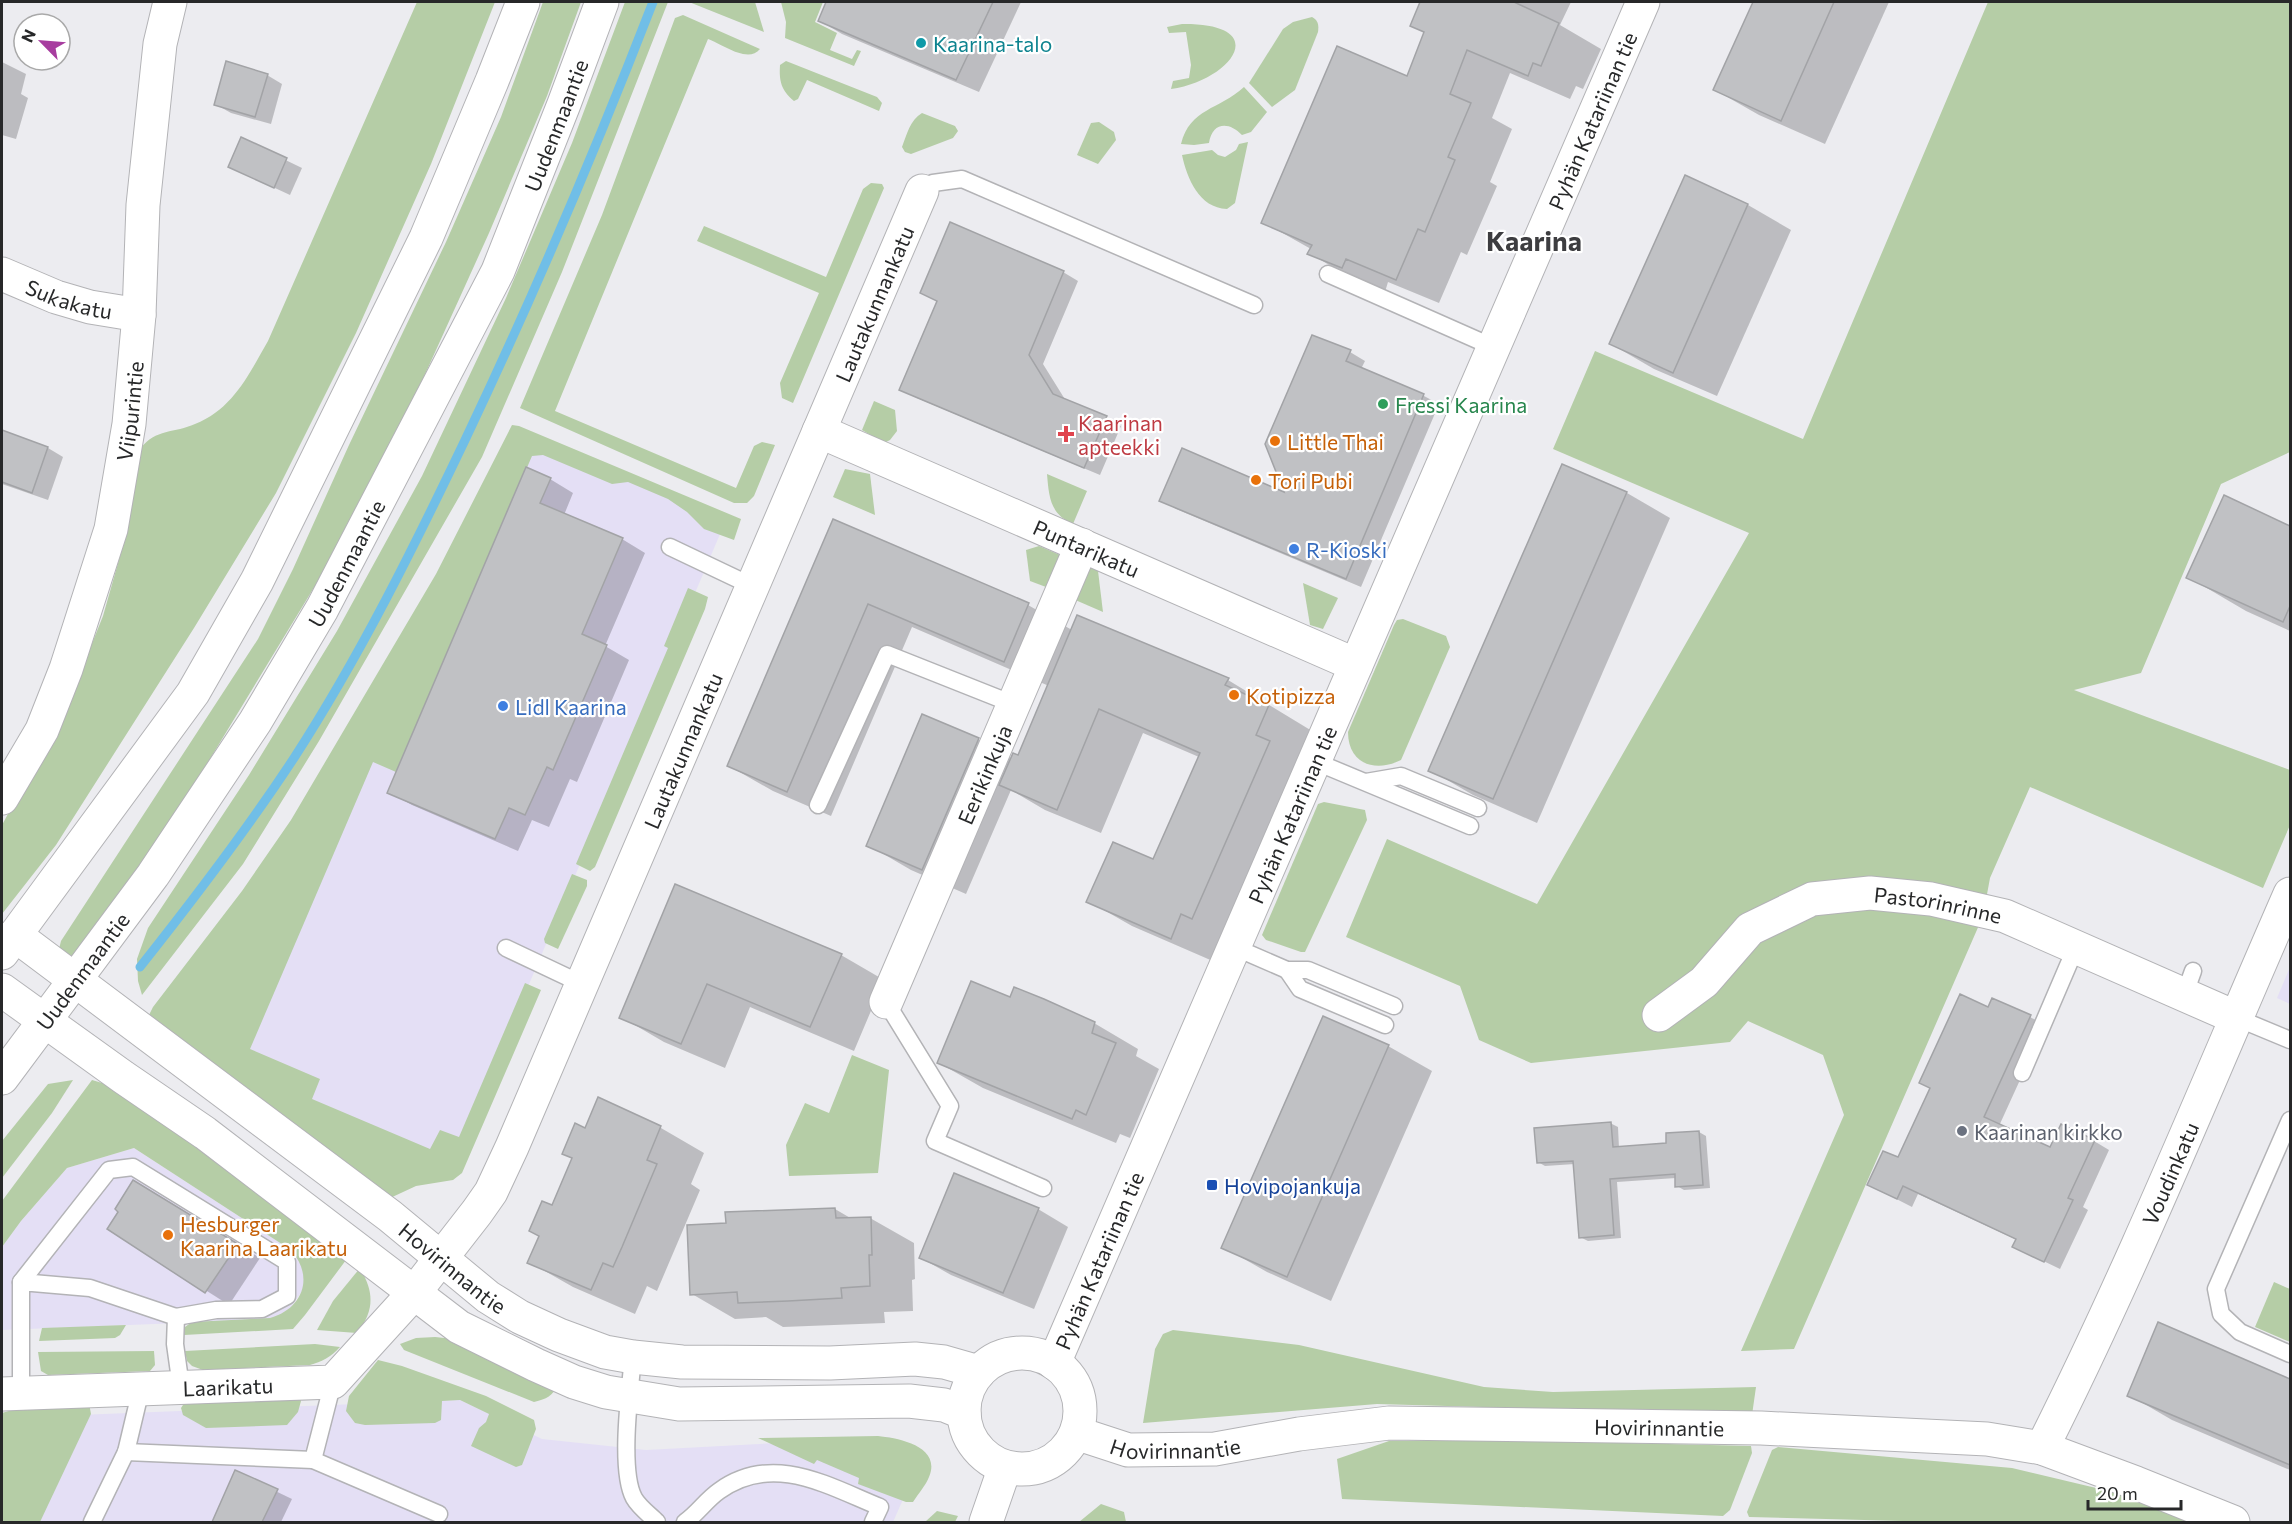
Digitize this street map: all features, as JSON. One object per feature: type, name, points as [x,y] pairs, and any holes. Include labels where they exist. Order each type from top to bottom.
[{"type":"street","name":"Viipurintie","points":[[2,798],[42,730],[66,669],[111,529],[129,424],[139,315],[143,205],[160,44],[170,2]]},
{"type":"street","points":[[8,944],[193,693],[257,581],[426,238],[492,81],[522,2]]},
{"type":"street","name":"Uudenmaantie","points":[[2,1078],[46,1022],[153,875],[255,722],[328,599],[498,271],[602,2]]},
{"type":"street","name":"Pyhän Katariinan tie","points":[[1054,1363],[1643,2]]},
{"type":"street","name":"Lautakunnankatu","points":[[414,1293],[491,1192],[922,191]]},
{"type":"street","name":"Sukakatu","points":[[2,274],[56,297],[90,307],[139,315]]},
{"type":"street","name":"Puntarikatu","points":[[819,430],[1356,665]]},
{"type":"street","name":"Eerikinkuja","points":[[886,1002],[1082,545]]},
{"type":"street","name":"Pastorinrinne","points":[[1659,1015],[1704,981],[1750,929],[1812,899],[1870,893],[1931,899],[2005,915],[2076,947],[2188,984],[2237,1018]]},
{"type":"street","name":"Voudinkatu","points":[[2042,1448],[2084,1362],[2290,894]]},
{"type":"street","name":"Hovirinnantie","points":[[8,944],[75,982],[334,1174],[488,1297],[520,1317],[559,1335],[605,1352],[682,1362],[830,1363],[915,1359],[951,1363],[979,1372]]},
{"type":"street","name":"Hovirinnantie","points":[[2,990],[205,1133],[459,1326],[492,1345],[574,1382],[630,1397],[679,1404],[909,1401],[944,1405],[964,1413]]},
{"type":"street","points":[[333,1382],[414,1293]]},
{"type":"street","points":[[1015,1353],[1035,1354],[1054,1363],[1069,1376],[1078,1394],[1080,1414],[1076,1433],[1065,1451],[1047,1464],[1027,1470],[1005,1467],[984,1456],[970,1436],[964,1413],[968,1389],[979,1372],[996,1360],[1015,1353]]},
{"type":"street","name":"Laarikatu","points":[[11,1393],[333,1382]]},
{"type":"street","name":"Hovirinnantie","points":[[1076,1433],[1128,1450],[1215,1449],[1299,1434],[1389,1423],[1761,1428],[1987,1439],[2042,1448],[2233,1522]]},
{"type":"street","points":[[986,1522],[1005,1467]]},
{"type":"lane","points":[[922,191],[933,183],[962,179],[1254,305]]},
{"type":"lane","points":[[1328,274],[1493,347]]},
{"type":"lane","points":[[670,547],[752,586]]},
{"type":"lane","points":[[818,805],[887,654],[1013,704]]},
{"type":"lane","points":[[1314,761],[1470,826]]},
{"type":"lane","points":[[1365,782],[1401,776],[1478,808]]},
{"type":"lane","points":[[1234,947],[1287,970],[1308,970],[1394,1006]]},
{"type":"lane","points":[[2022,1073],[2076,947]]},
{"type":"lane","points":[[506,948],[582,984]]},
{"type":"lane","points":[[1287,970],[1300,989],[1385,1025]]},
{"type":"lane","points":[[886,1002],[950,1106],[935,1141],[1043,1188]]},
{"type":"lane","points":[[2237,1018],[2290,1040]]},
{"type":"lane","points":[[2290,1120],[2216,1289],[2221,1314],[2240,1332],[2290,1354]]},
{"type":"lane","points":[[11,1393],[21,1282],[109,1170],[133,1167],[286,1262],[286,1296],[262,1309],[216,1310],[176,1317],[90,1288],[21,1282]]},
{"type":"lane","points":[[176,1317],[175,1344],[181,1387]]},
{"type":"lane","points":[[633,1357],[627,1432],[629,1474],[634,1498],[657,1522]]},
{"type":"lane","points":[[312,1461],[333,1382]]},
{"type":"lane","points":[[92,1522],[126,1452],[141,1389]]},
{"type":"lane","points":[[126,1452],[312,1461],[439,1514]]},
{"type":"lane","points":[[691,1521],[702,1504],[720,1490],[751,1477],[767,1473],[786,1473],[803,1475],[880,1507],[873,1522]]},
{"type":"shaded area","points":[[537,439],[726,520],[451,1168],[394,1169],[230,1036]]},
{"type":"shaded area","points":[[2290,967],[2290,1004],[2277,998]]},
{"type":"shaded area","points":[[134,1148],[319,1268],[282,1319],[2,1330],[2,1247],[21,1221],[67,1168]]},
{"type":"shaded area","points":[[460,1400],[542,1439],[646,1450],[889,1437],[924,1452],[893,1522],[2,1522],[2,1418]]},
{"type":"green space","points":[[417,2],[495,2],[431,164],[356,333],[276,493],[194,628],[56,845],[2,914],[2,825],[69,701],[103,616],[124,542],[141,448],[159,434],[188,427],[208,417],[230,400],[247,378],[268,341]]},
{"type":"green space","points":[[543,2],[581,2],[547,96],[489,233],[398,434],[341,543],[182,805],[96,927],[67,963],[58,953],[61,941],[258,639],[293,569],[349,445],[446,242],[501,117]]},
{"type":"green space","points":[[625,2],[668,2],[562,272],[482,457],[319,741],[243,864],[142,995],[138,981],[137,959],[148,928],[249,775],[337,631],[422,476],[506,298],[572,143]]},
{"type":"green space","points":[[689,2],[755,2],[764,32]]},
{"type":"green space","points":[[781,2],[823,2],[815,22],[837,33],[830,50],[852,59],[857,50],[861,51],[854,66],[785,38],[786,22]]},
{"type":"green space","points":[[1988,2],[2290,2],[2290,452],[2221,484],[2141,673],[2074,690],[2290,770],[2290,825],[2263,888],[2030,787],[1990,878],[1983,916],[1794,1349],[1741,1351],[1844,1115],[1823,1055],[1748,1021],[1730,1042],[1531,1063],[1479,1040],[1460,986],[1346,937],[1387,839],[1537,904],[1749,533],[1553,449],[1595,351],[1803,439]]},
{"type":"green space","points":[[683,15],[760,49],[755,53],[742,54],[708,39],[555,411],[736,488],[754,446],[762,442],[775,445],[754,496],[747,503],[734,503],[520,408],[602,215],[675,18]]},
{"type":"green space","points":[[1312,17],[1318,23],[1318,32],[1295,90],[1272,107],[1249,83],[1283,29],[1293,22]]},
{"type":"green space","points":[[1182,24],[1210,26],[1228,32],[1235,42],[1234,53],[1226,64],[1211,75],[1193,84],[1171,89],[1173,81],[1189,78],[1191,65],[1186,32],[1169,33],[1167,27]]},
{"type":"green space","points":[[786,61],[877,97],[882,103],[879,111],[807,80],[798,99],[794,101],[786,93],[780,76],[780,65]]},
{"type":"green space","points":[[1244,87],[1267,112],[1251,132],[1242,135],[1232,127],[1222,126],[1214,131],[1209,143],[1181,144],[1185,132],[1198,116]]},
{"type":"green space","points":[[922,113],[955,126],[958,131],[953,138],[911,154],[905,152],[902,147],[909,128]]},
{"type":"green space","points":[[1099,122],[1114,132],[1116,140],[1098,164],[1077,155],[1091,123]]},
{"type":"green space","points":[[1248,142],[1235,203],[1227,209],[1217,207],[1202,198],[1191,182],[1182,155],[1212,150],[1225,157],[1236,150],[1239,144]]},
{"type":"green space","points":[[871,183],[882,184],[884,188],[793,403],[782,398],[780,383],[819,293],[697,241],[704,226],[826,277],[863,189]]},
{"type":"green space","points":[[874,401],[895,410],[897,431],[890,440],[884,443],[862,430]]},
{"type":"green space","points":[[512,425],[741,519],[734,540],[704,529],[687,512],[668,499],[628,482],[612,484],[543,455],[532,456],[396,772],[373,762],[250,1049],[320,1079],[312,1099],[430,1149],[440,1130],[459,1137],[525,983],[541,990],[462,1173],[453,1180],[416,1186],[388,1199],[147,1019],[153,1007],[242,891],[291,820],[436,574]]},
{"type":"green space","points":[[845,469],[870,474],[875,515],[833,497]]},
{"type":"green space","points":[[1047,474],[1087,491],[1073,524],[1055,510],[1050,497]]},
{"type":"green space","points":[[1039,546],[1060,555],[1046,587],[1030,581],[1026,550]]},
{"type":"green space","points":[[1087,566],[1098,571],[1103,612],[1073,599]]},
{"type":"green space","points":[[1303,583],[1338,598],[1323,629],[1310,625]]},
{"type":"green space","points":[[688,588],[708,597],[705,609],[595,867],[590,871],[576,864],[668,648],[664,646]]},
{"type":"green space","points":[[1403,619],[1446,636],[1450,647],[1401,760],[1382,766],[1373,765],[1365,763],[1353,752],[1348,732],[1394,625],[1397,620]]},
{"type":"green space","points":[[1324,802],[1365,810],[1367,820],[1305,952],[1301,952],[1266,940],[1262,935],[1318,804]]},
{"type":"green space","points":[[572,874],[587,880],[587,886],[558,949],[545,943],[544,939]]},
{"type":"green space","points":[[852,1055],[889,1070],[878,1173],[789,1176],[786,1145],[805,1103],[829,1113]]},
{"type":"green space","points":[[73,1080],[52,1113],[2,1178],[2,1141],[48,1084]]},
{"type":"green space","points":[[92,1080],[122,1089],[349,1256],[293,1329],[184,1335],[185,1327],[192,1322],[270,1318],[282,1313],[298,1299],[302,1290],[302,1270],[291,1250],[134,1148],[67,1168],[21,1221],[2,1247],[2,1201]]},
{"type":"green space","points":[[360,1268],[370,1293],[370,1309],[363,1325],[357,1333],[317,1330],[333,1301]]},
{"type":"green space","points":[[2274,1282],[2290,1289],[2290,1342],[2255,1327]]},
{"type":"green space","points":[[126,1325],[120,1335],[115,1338],[39,1341],[42,1328]]},
{"type":"green space","points":[[1173,1330],[1299,1345],[1484,1387],[1553,1392],[1756,1387],[1752,1415],[1377,1404],[1143,1423],[1155,1349],[1163,1334]]},
{"type":"green space","points":[[416,1338],[454,1339],[559,1384],[549,1396],[534,1402],[404,1350],[400,1344]]},
{"type":"green space","points":[[315,1344],[340,1347],[326,1358],[310,1365],[203,1370],[192,1366],[187,1361],[185,1351]]},
{"type":"green space","points":[[154,1351],[155,1365],[150,1371],[48,1375],[41,1371],[38,1352]]},
{"type":"green space","points":[[378,1360],[402,1366],[486,1396],[534,1420],[536,1429],[522,1465],[516,1467],[471,1446],[479,1428],[486,1422],[489,1414],[460,1400],[442,1401],[441,1420],[435,1423],[365,1425],[355,1423],[346,1411],[349,1396]]},
{"type":"green space","points":[[299,1396],[301,1401],[298,1412],[287,1425],[206,1428],[183,1415],[181,1408],[185,1402]]},
{"type":"green space","points":[[89,1403],[91,1414],[40,1522],[2,1522],[2,1413],[29,1405]]},
{"type":"green space","points":[[878,1436],[916,1446],[929,1458],[931,1466],[929,1477],[913,1502],[906,1502],[858,1484],[859,1478],[817,1460],[814,1464],[758,1438]]},
{"type":"green space","points":[[1507,1440],[1751,1446],[1752,1453],[1730,1510],[1723,1516],[1342,1499],[1337,1459],[1389,1441]]},
{"type":"green space","points":[[1778,1447],[2012,1468],[2113,1492],[2194,1522],[1941,1522],[1749,1517],[1747,1512],[1772,1450]]},
{"type":"green space","points":[[1101,1504],[1124,1512],[1126,1522],[1079,1522]]},
{"type":"green space","points":[[937,1511],[958,1516],[955,1522],[925,1522]]},
{"type":"building","name":"Kaarina-talo","points":[[826,2],[993,2],[956,80],[818,21]]},
{"type":"building","points":[[1420,2],[1514,2],[1559,23],[1541,66],[1533,63],[1528,76],[1467,50],[1450,94],[1471,103],[1448,157],[1455,160],[1425,232],[1418,229],[1396,280],[1346,259],[1342,268],[1307,254],[1312,245],[1261,223],[1337,46],[1407,76],[1424,32],[1410,26]]},
{"type":"building","points":[[1753,2],[1834,2],[1781,121],[1713,90]]},
{"type":"building","points":[[226,61],[268,74],[255,117],[214,105]]},
{"type":"building","points":[[241,137],[287,158],[274,188],[228,167]]},
{"type":"building","points":[[1685,175],[1748,204],[1673,373],[1609,344]]},
{"type":"building","points":[[950,222],[1064,271],[1029,355],[1053,394],[1107,416],[1084,468],[899,390],[937,301],[920,293]]},
{"type":"building","points":[[1312,335],[1351,350],[1346,361],[1424,394],[1346,579],[1159,501],[1182,448],[1284,492],[1265,444]]},
{"type":"building","points":[[2,430],[48,447],[32,493],[2,482]]},
{"type":"building","points":[[1562,464],[1627,492],[1493,799],[1428,771]]},
{"type":"building","name":"Lidl Kaarina","points":[[526,467],[551,478],[540,503],[623,538],[582,634],[607,645],[553,770],[547,767],[525,815],[509,808],[495,839],[387,793]]},
{"type":"building","points":[[2224,495],[2290,526],[2290,606],[2283,622],[2186,578]]},
{"type":"building","points":[[833,519],[1029,603],[1004,662],[868,604],[787,792],[727,766]]},
{"type":"building","points":[[1077,615],[1229,678],[1225,685],[1269,705],[1256,735],[1270,741],[1192,919],[1181,914],[1171,939],[1086,902],[1113,842],[1153,859],[1200,753],[1099,709],[1057,810],[999,785],[1013,753],[1018,755]]},
{"type":"building","points":[[922,714],[979,738],[922,870],[866,846]]},
{"type":"building","points":[[675,884],[842,954],[810,1027],[707,984],[681,1044],[619,1018]]},
{"type":"building","points":[[971,981],[1010,997],[1014,987],[1044,999],[1095,1022],[1092,1033],[1116,1043],[1086,1115],[1076,1110],[1072,1119],[937,1063]]},
{"type":"building","name":"Kaarinan kirkko","points":[[1960,994],[1988,1007],[1992,998],[2031,1015],[1984,1117],[2050,1147],[2061,1124],[2095,1140],[2068,1198],[2073,1200],[2044,1262],[2012,1247],[2016,1239],[1903,1186],[1897,1199],[1867,1185],[1883,1151],[1898,1157],[1930,1088],[1919,1083]]},
{"type":"building","points":[[1323,1016],[1389,1045],[1287,1277],[1221,1248]]},
{"type":"building","points":[[598,1097],[661,1126],[647,1160],[657,1164],[622,1247],[613,1267],[603,1263],[591,1290],[527,1263],[539,1236],[529,1231],[542,1201],[552,1205],[572,1158],[562,1154],[575,1123],[585,1128]]},
{"type":"building","points":[[1611,1122],[1613,1147],[1666,1143],[1666,1133],[1699,1131],[1703,1185],[1675,1187],[1675,1174],[1610,1179],[1614,1235],[1579,1238],[1573,1161],[1537,1163],[1534,1128]]},
{"type":"building","points":[[954,1173],[1039,1208],[1003,1293],[919,1258]]},
{"type":"building","points":[[133,1180],[238,1244],[205,1293],[107,1229],[118,1212],[115,1209]]},
{"type":"building","points":[[835,1208],[836,1218],[871,1217],[870,1286],[841,1288],[842,1298],[788,1301],[738,1303],[737,1292],[690,1295],[687,1225],[726,1223],[725,1212]]},
{"type":"building","points":[[2158,1322],[2290,1379],[2290,1465],[2127,1396]]},
{"type":"building","points":[[235,1470],[278,1489],[262,1522],[212,1522]]},
{"type":"waterway","points":[[140,967],[219,864],[294,758],[385,601],[446,479],[516,330],[587,167],[653,2]]},
{"type":"place","name":"Kaarina-talo","points":[[921,43]]},
{"type":"place","name":"Fressi Kaarina","points":[[1383,404]]},
{"type":"place","name":"Kaarinan apteekki","points":[[1066,434]]},
{"type":"place","name":"Little Thai","points":[[1275,441]]},
{"type":"place","name":"Tori Pubi","points":[[1256,480]]},
{"type":"place","name":"R-Kioski","points":[[1294,549]]},
{"type":"place","name":"Kotipizza","points":[[1234,695]]},
{"type":"place","name":"Lidl Kaarina","points":[[503,706]]},
{"type":"place","name":"Kaarinan kirkko","points":[[1962,1131]]},
{"type":"place","name":"Hovipojankuja","points":[[1212,1185]]},
{"type":"place","name":"Hesburger Kaarina Laarikatu","points":[[168,1235]]},
{"type":"district","name":"Kaarina","points":[[1534,240]]}]
